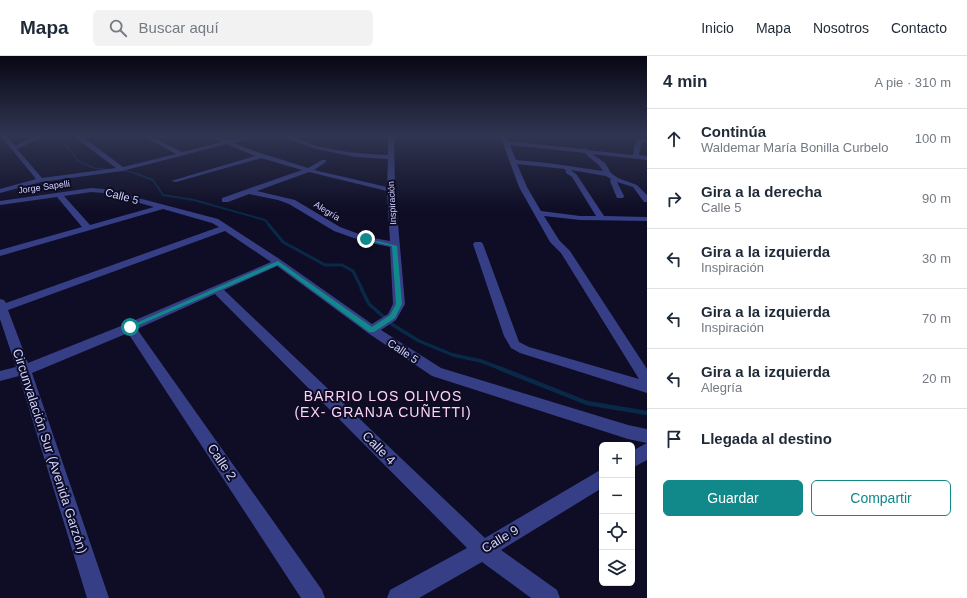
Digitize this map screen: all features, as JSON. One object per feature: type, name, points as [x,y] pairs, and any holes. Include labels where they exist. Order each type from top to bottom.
[{"type":"street","points":[[24,160],[40,180]]},
{"type":"street","points":[[110,160],[122,169]]},
{"type":"street","points":[[0,191],[40,180],[122,169],[156,160]]},
{"type":"street","points":[[174,181],[246,160]]},
{"type":"street","points":[[274,160],[307,171],[391,190]]},
{"type":"street","name":"Inspiración","points":[[372,330],[392,317],[399,304],[391,190],[391,160]]},
{"type":"street","points":[[597,160],[603,164],[608,174]]},
{"type":"street","points":[[225,200],[307,171],[324,162]]},
{"type":"street","points":[[647,200],[635,186],[616,179],[608,174],[513,162],[523,187],[540,213],[556,242],[565,251],[647,380]]},
{"type":"street","points":[[568,168],[568,172],[575,176],[602,219]]},
{"type":"street","points":[[616,179],[613,181],[620,196]]},
{"type":"street","name":"Jorge Sapelli","points":[[0,203],[91,190]]},
{"type":"street","name":"Calle 5","points":[[91,190],[104,191],[215,222],[278,262],[372,330],[437,372],[628,432],[647,436]]},
{"type":"street","name":"Alegría","points":[[250,192],[292,202],[337,229],[366,239],[395,246]]},
{"type":"street","points":[[59,195],[88,228]]},
{"type":"street","points":[[0,253],[162,207]]},
{"type":"street","points":[[540,213],[580,218],[647,219]]},
{"type":"street","points":[[1,306],[225,228]]},
{"type":"street","points":[[478,244],[510,336],[515,345],[525,350],[647,387]]},
{"type":"street","points":[[0,376],[24,370],[130,327],[278,262]]},
{"type":"street","name":"Calle 4","points":[[217,289],[483,550],[549,598]]},
{"type":"street","name":"Circunvalación Sur (Avenida Garzón)","points":[[1,306],[24,370],[98,598]]},
{"type":"street","name":"Calle 2","points":[[130,327],[314,598]]},
{"type":"street","points":[[635,458],[647,451]]},
{"type":"street","name":"Calle 9","points":[[398,598],[483,550],[599,480]]},
{"type":"waterway","points":[[77,160],[94,168],[112,170]]},
{"type":"waterway","points":[[118,170],[138,174]]},
{"type":"waterway","points":[[138,174],[153,180],[163,195],[194,200],[265,220],[270,226]]},
{"type":"waterway","points":[[269,225],[283,242],[325,265],[342,265],[353,271],[362,289]]},
{"type":"waterway","points":[[361,288],[369,304],[393,325],[419,341],[453,355],[481,361],[502,369]]},
{"type":"waterway","points":[[499,368],[587,403],[647,413]]},
{"type":"district","name":"BARRIO LOS OLIVOS (EX- GRANJA CUÑETTI)","points":[[383,404]]},
{"type":"route","points":[[130,327],[278,262],[372,330],[392,317],[399,304],[395,246],[366,239]]}]
